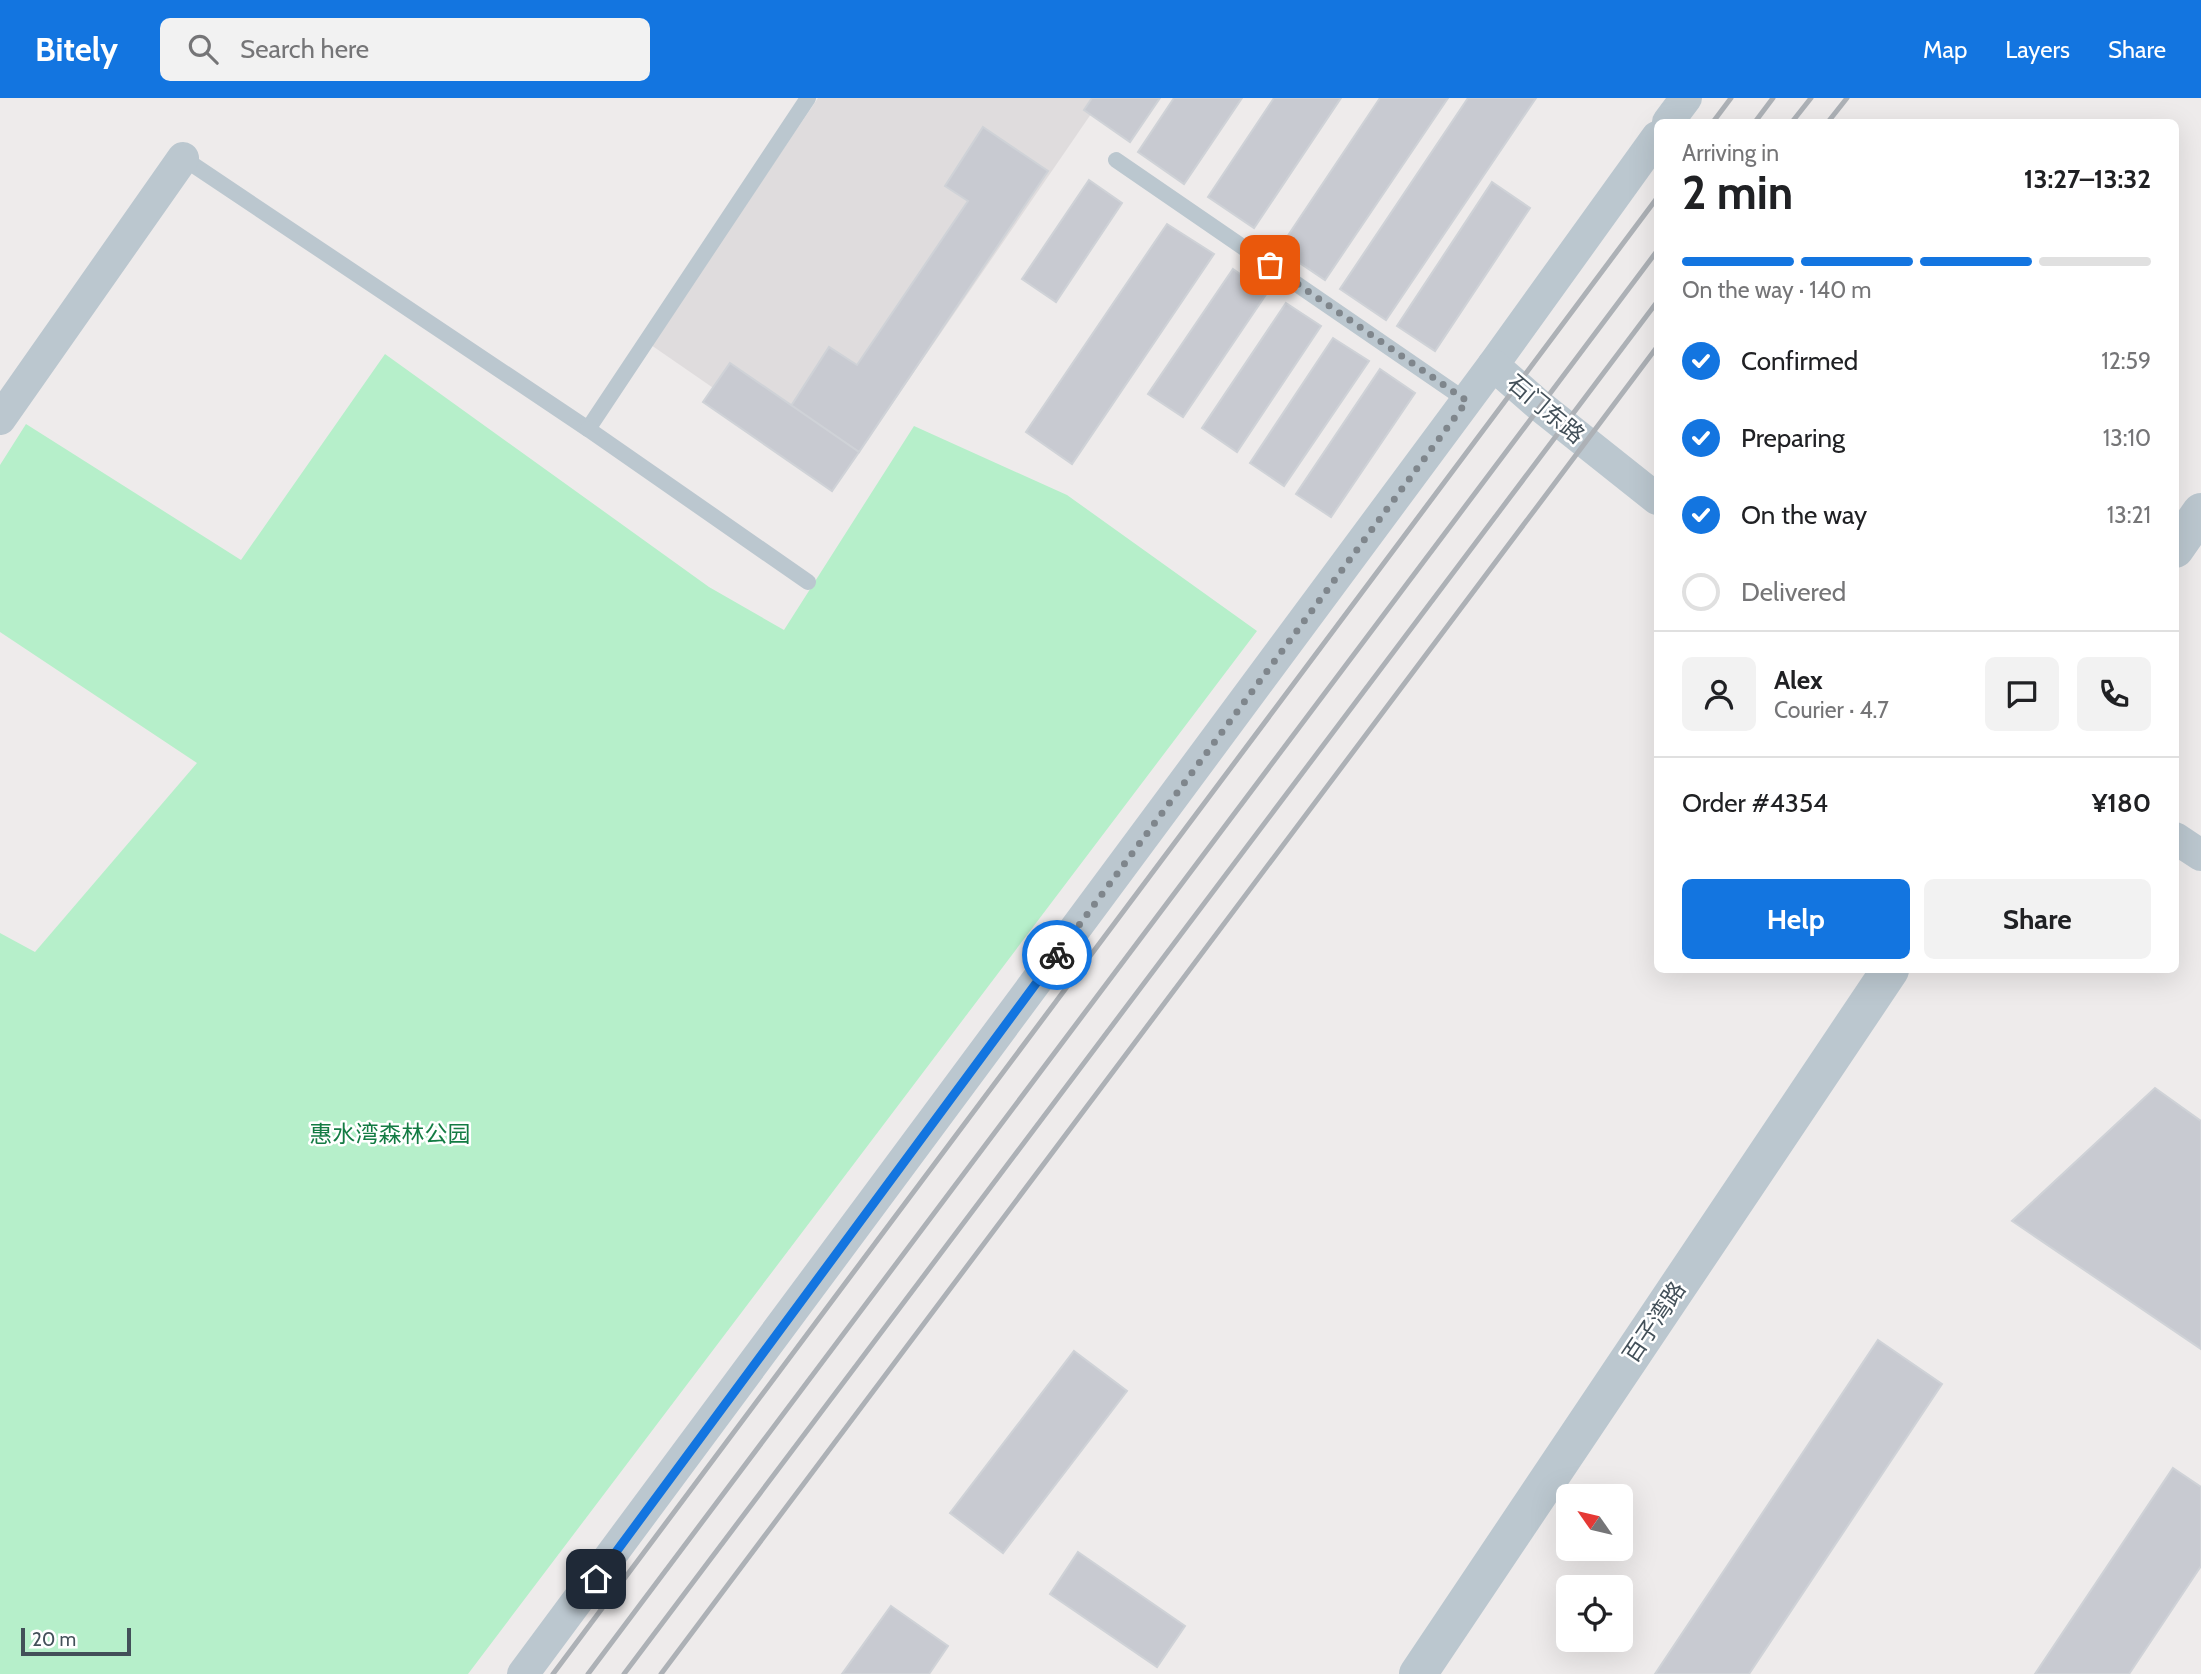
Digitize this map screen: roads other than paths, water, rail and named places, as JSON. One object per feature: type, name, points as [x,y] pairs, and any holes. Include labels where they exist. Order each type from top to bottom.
[{"type":"street","points":[[1670,119],[1686,98]]},
{"type":"street","points":[[1493,365],[1654,141]]},
{"type":"street","points":[[0,419],[183,158]]},
{"type":"street","name":"石门东路","points":[[523,1674],[1493,365],[1540,407],[1654,497]]},
{"type":"street","points":[[2179,543],[2201,512]]},
{"type":"street","points":[[2179,841],[2201,855]]},
{"type":"street","name":"百子湾路","points":[[1418,1674],[1888,973]]},
{"type":"lane","points":[[589,429],[808,98]]},
{"type":"lane","points":[[183,158],[589,429],[808,582]]},
{"type":"lane","points":[[1116,160],[1467,401]]},
{"type":"railway","points":[[1715,119],[1731,98]]},
{"type":"railway","points":[[1757,119],[1773,98]]},
{"type":"railway","points":[[1794,119],[1811,98]]},
{"type":"railway","points":[[1830,119],[1847,98]]},
{"type":"railway","points":[[553,1674],[1654,202]]},
{"type":"railway","points":[[588,1674],[1654,255]]},
{"type":"railway","points":[[624,1674],[1654,306]]},
{"type":"railway","points":[[661,1674],[1654,351]]},
{"type":"park label","name":"惠水湾森林公园","points":[[390,1134]]}]
